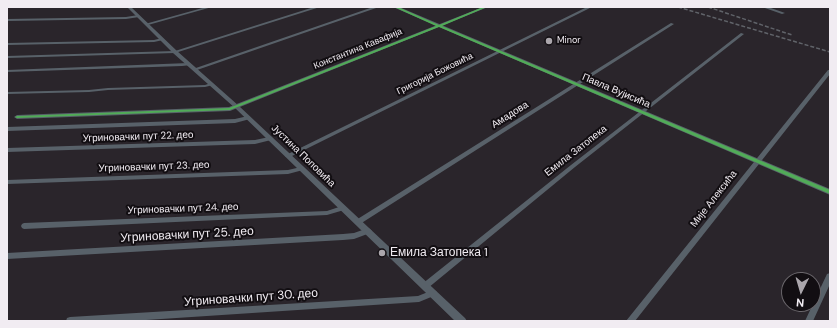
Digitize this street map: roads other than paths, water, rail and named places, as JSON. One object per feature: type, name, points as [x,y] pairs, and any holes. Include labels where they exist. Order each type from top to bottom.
[{"type":"street","name":"Јустина Поповића","points":[[129,7],[175,52],[237,107],[300,169],[368,231],[462,321]]},
{"type":"street","points":[[147,24],[210,7]]},
{"type":"street","points":[[7,57],[175,52],[318,7]]},
{"type":"street","points":[[195,69],[377,7]]},
{"type":"street","name":"Павла Вујисића","points":[[395,7],[830,192]]},
{"type":"street","name":"Константина Кавафија","points":[[17,117],[226,109],[237,107],[486,7]]},
{"type":"street","name":"Григорија Божовића","points":[[288,156],[590,7]]},
{"type":"street","points":[[764,7],[783,13]]},
{"type":"street","points":[[7,20],[138,16]]},
{"type":"street","name":"Амадова","points":[[358,222],[672,24]]},
{"type":"street","name":"Емила Затопека","points":[[425,286],[742,34]]},
{"type":"street","points":[[7,44],[154,41],[162,39]]},
{"type":"street","points":[[7,71],[189,64]]},
{"type":"street","name":"Мије Алексића","points":[[630,321],[830,71]]},
{"type":"street","points":[[7,93],[89,91],[200,86],[211,84]]},
{"type":"street","points":[[7,129],[235,121],[248,118]]},
{"type":"street","name":"Угриновачки пут 22. део","points":[[7,150],[260,142],[269,139]]},
{"type":"street","name":"Угриновачки пут 23. део","points":[[7,182],[288,172],[300,169]]},
{"type":"street","name":"Угриновачки пут 24. део","points":[[24,226],[327,212],[342,208]]},
{"type":"street","name":"Угриновачки пут 25. део","points":[[7,256],[336,238],[354,236],[368,231]]},
{"type":"street","points":[[809,321],[830,276]]},
{"type":"street","name":"Угриновачки пут 30. део","points":[[70,321],[395,301],[419,299],[433,293]]},
{"type":"railway","points":[[678,7],[830,52]]},
{"type":"railway","points":[[708,7],[792,35]]},
{"type":"place","name":"Minor","points":[[549,41]]},
{"type":"place","name":"Емила Затопека 1","points":[[382,253]]}]
